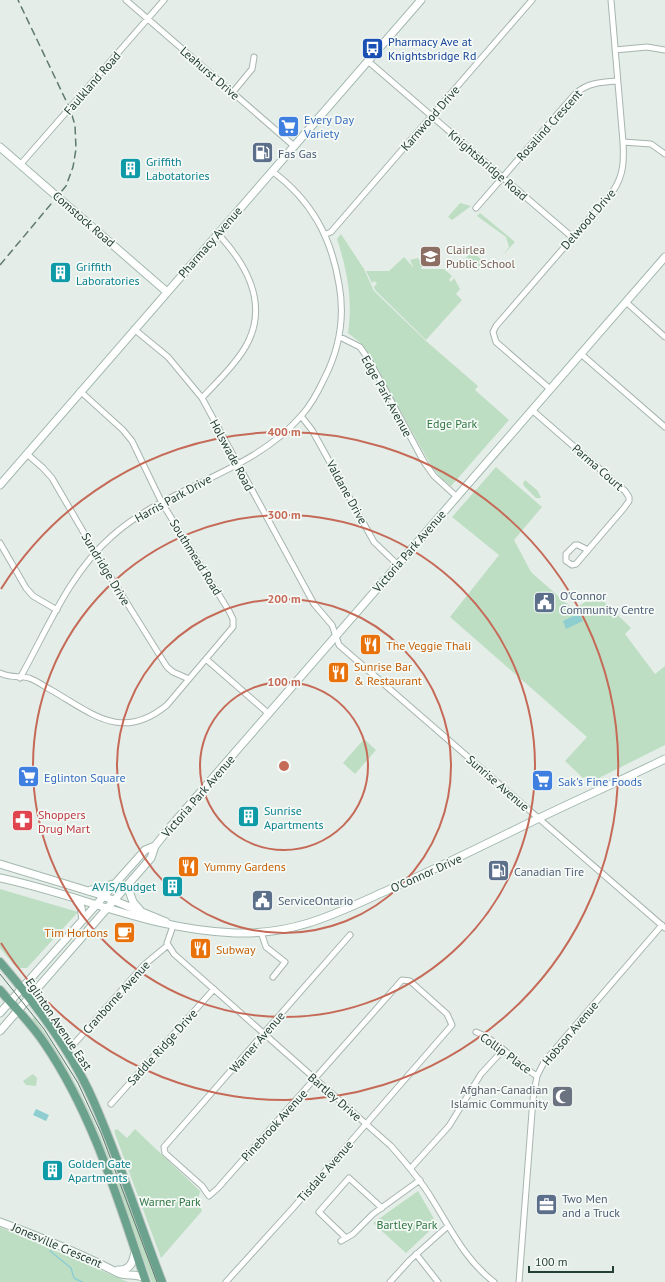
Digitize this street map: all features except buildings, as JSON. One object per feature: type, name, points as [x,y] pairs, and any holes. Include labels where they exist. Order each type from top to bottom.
[{"type":"main road","name":"Pharmacy Avenue","points":[[0,485],[134,329],[369,62],[421,0]]},
{"type":"main road","name":"Comstock Road","points":[[0,147],[167,292]]},
{"type":"main road","name":"Victoria Park Avenue","points":[[0,1013],[145,850],[154,846],[456,496],[665,257]]},
{"type":"main road","name":"O'Connor Drive","points":[[106,908],[173,926],[230,932],[261,932],[289,929],[336,914],[454,861],[538,818],[665,760]]},
{"type":"main road","name":"Victoria Park Avenue","points":[[0,1031],[151,858],[154,846]]},
{"type":"main road","points":[[0,864],[114,900]]},
{"type":"main road","points":[[0,878],[106,908]]},
{"type":"main road","points":[[85,890],[99,890],[116,883]]},
{"type":"main road","points":[[127,885],[133,902],[141,911]]},
{"type":"main road","points":[[76,899],[81,907],[83,920]]},
{"type":"main road","name":"O'Connor Drive","points":[[114,900],[173,926]]},
{"type":"main road","name":"Eglinton Avenue East","points":[[0,962],[22,988],[66,1050],[93,1100],[162,1282]]},
{"type":"main road","name":"Eglinton Avenue East","points":[[0,990],[45,1043],[63,1072],[82,1108],[114,1188],[145,1280]]},
{"type":"main road","name":"Jonesville Crescent","points":[[0,1222],[121,1274],[140,1275],[145,1280]]},
{"type":"main road","name":"Jonesville Crescent","points":[[114,1270],[128,1269],[133,1262],[135,1252]]},
{"type":"street","name":"Leahurst Drive","points":[[126,0],[294,146]]},
{"type":"street","name":"Faulkland Road","points":[[20,165],[164,0]]},
{"type":"street","name":"Karnwood Drive","points":[[326,234],[331,232],[532,0]]},
{"type":"street","name":"Delwood Drive","points":[[550,389],[496,342],[493,332],[496,326],[617,185],[623,172],[623,142],[611,0]]},
{"type":"street","points":[[615,50],[646,46],[665,50]]},
{"type":"street","points":[[233,92],[252,69],[254,57]]},
{"type":"street","name":"Knightsbridge Road","points":[[369,62],[572,237]]},
{"type":"street","name":"Rosalind Crescent","points":[[476,208],[579,90],[591,84],[617,81]]},
{"type":"street","points":[[623,142],[646,143],[656,147],[665,154]]},
{"type":"street","points":[[272,171],[305,201],[326,234],[336,261],[341,295],[342,314],[340,337]]},
{"type":"street","points":[[202,398],[242,352],[249,340],[255,306],[251,282],[240,261],[218,235]]},
{"type":"street","points":[[626,302],[665,337]]},
{"type":"street","name":"Holswade Road","points":[[134,329],[168,357],[202,398],[236,464],[314,604],[332,625],[337,634]]},
{"type":"street","name":"Harris Park Drive","points":[[20,678],[57,610],[86,562],[94,552],[122,527],[162,503],[236,464],[276,440],[301,416],[316,396],[328,371],[340,337]]},
{"type":"street","name":"Edge Park Avenue","points":[[340,337],[360,347],[369,360],[424,462],[434,476],[456,496]]},
{"type":"street","points":[[581,354],[665,427]]},
{"type":"street","name":"Southmead Road","points":[[0,673],[9,678],[28,678],[107,721],[123,723],[143,721],[167,705],[233,627],[233,619],[162,503],[132,441],[112,420],[80,391]]},
{"type":"street","name":"Parma Court","points":[[532,410],[625,491],[629,497],[627,504],[588,550],[576,564],[572,565],[566,561],[566,554],[575,545],[588,550]]},
{"type":"street","name":"Valdane Drive","points":[[301,416],[312,430],[374,542],[398,564]]},
{"type":"street","name":"Sundridge Drive","points":[[27,454],[52,478],[94,552],[168,667],[189,679]]},
{"type":"street","points":[[0,543],[26,588],[33,596],[57,610]]},
{"type":"street","name":"Sunrise Avenue","points":[[337,634],[339,645],[664,927]]},
{"type":"street","points":[[206,659],[269,714]]},
{"type":"street","points":[[168,945],[173,926]]},
{"type":"street","name":"Hobson Avenue","points":[[519,1282],[533,1099],[537,1076],[544,1062],[664,927]]},
{"type":"street","points":[[261,932],[266,947],[285,962],[273,976]]},
{"type":"street","name":"Warner Avenue","points":[[209,1196],[202,1186],[165,1153],[164,1147],[350,935]]},
{"type":"street","name":"Bartley Drive","points":[[168,945],[174,954],[391,1146],[420,1180],[468,1256],[482,1272],[494,1282]]},
{"type":"street","name":"Cranborne Avenue","points":[[66,1050],[74,1044],[144,965],[168,945]]},
{"type":"street","name":"Pinebrook Avenue","points":[[209,1196],[218,1188],[402,980],[410,981],[447,1014],[451,1021]]},
{"type":"street","name":"Saddle Ridge Drive","points":[[111,1104],[214,989]]},
{"type":"street","name":"Tisdale Avenue","points":[[226,1282],[293,1208],[449,1029],[451,1021]]},
{"type":"street","name":"Collip Place","points":[[476,1032],[486,1036],[537,1076]]},
{"type":"street","points":[[411,1168],[449,1126],[481,1074],[503,1050]]},
{"type":"street","points":[[382,1208],[349,1178],[319,1212],[343,1240],[382,1208],[420,1180]]},
{"type":"street","points":[[390,1282],[416,1254],[448,1226]]},
{"type":"street","points":[[416,1254],[438,1282]]},
{"type":"green space","points":[[460,203],[471,206],[452,220],[448,217]]},
{"type":"green space","points":[[480,213],[515,242],[502,256],[509,247],[506,237],[477,216]]},
{"type":"green space","name":"Edge Park","points":[[341,234],[364,269],[374,291],[426,341],[478,386],[475,390],[509,420],[451,486],[442,479],[432,467],[362,344],[348,333],[350,309],[348,285],[344,262],[337,239]]},
{"type":"green space","points":[[472,251],[484,262],[478,270],[465,259]]},
{"type":"green space","points":[[404,257],[414,268],[410,260],[418,258],[423,265],[421,269],[444,269],[452,276],[449,280],[451,282],[454,278],[460,289],[456,294],[462,300],[426,340],[375,290],[374,287],[377,283],[374,281],[372,283],[366,271],[389,271]]},
{"type":"green space","points":[[496,467],[542,507],[514,540],[531,572],[574,610],[596,594],[631,628],[625,634],[655,674],[665,666],[665,745],[591,782],[585,777],[583,778],[565,761],[587,737],[450,617],[499,555],[452,517]]},
{"type":"green space","points":[[525,480],[538,491],[541,498],[536,498],[524,486],[523,483]]},
{"type":"green space","points":[[364,739],[376,750],[355,774],[343,763]]},
{"type":"green space","points":[[0,889],[78,912],[27,968],[17,968],[0,948]]},
{"type":"green space","points":[[34,1017],[59,1054],[90,1112],[115,1174],[117,1174],[158,1282],[152,1282],[87,1111],[58,1057],[32,1019]]},
{"type":"green space","points":[[33,1074],[37,1078],[36,1086],[26,1085],[23,1081]]},
{"type":"green space","name":"Warner Park","points":[[117,1129],[127,1138],[135,1129],[200,1191],[198,1200],[202,1211],[161,1258],[114,1131]]},
{"type":"green space","name":"Bartley Park","points":[[418,1191],[437,1224],[406,1253],[373,1223]]},
{"type":"green space","points":[[0,1227],[128,1282],[0,1282]]},
{"type":"water","points":[[579,613],[583,621],[566,629],[563,621]]},
{"type":"water","points":[[36,1109],[49,1115],[46,1121],[33,1115]]},
{"type":"waterway","points":[[50,1251],[71,1268],[74,1278],[82,1282]]},
{"type":"tram line","points":[[0,974],[44,1029],[78,1083],[101,1133],[157,1282]]},
{"type":"railway","points":[[0,265],[66,186],[73,167],[76,149],[75,125],[70,109],[18,0]]},
{"type":"place","name":"Pharmacy Ave at Knightsbridge Rd","points":[[373,48]]},
{"type":"place","name":"Every Day Variety","points":[[288,126]]},
{"type":"place","name":"Fas Gas","points":[[263,153]]},
{"type":"place","name":"Griffith Labotatories","points":[[130,168]]},
{"type":"place","name":"Clairlea Public School","points":[[430,256]]},
{"type":"place","name":"Griffith Laboratories","points":[[61,273]]},
{"type":"place","name":"O'Connor Community Centre","points":[[545,602]]},
{"type":"place","name":"The Veggie Thali","points":[[370,645]]},
{"type":"place","name":"Sunrise Bar & Restaurant","points":[[339,673]]},
{"type":"place","name":"Eglinton Square","points":[[28,777]]},
{"type":"place","name":"Sak's Fine Foods","points":[[543,781]]},
{"type":"place","name":"Sunrise Apartments","points":[[248,817]]},
{"type":"place","name":"Shoppers Drug Mart","points":[[23,821]]},
{"type":"place","name":"Yummy Gardens","points":[[188,866]]},
{"type":"place","name":"Canadian Tire","points":[[498,871]]},
{"type":"place","name":"AVIS/Budget","points":[[172,886]]},
{"type":"place","name":"ServiceOntario","points":[[262,900]]},
{"type":"place","name":"Tim Hortons","points":[[124,932]]},
{"type":"place","name":"Subway","points":[[200,949]]},
{"type":"place","name":"Afghan-Canadian Islamic Community","points":[[563,1096]]},
{"type":"place","name":"Golden Gate Apartments","points":[[53,1170]]},
{"type":"place","name":"Two Men and a Truck","points":[[546,1205]]}]
